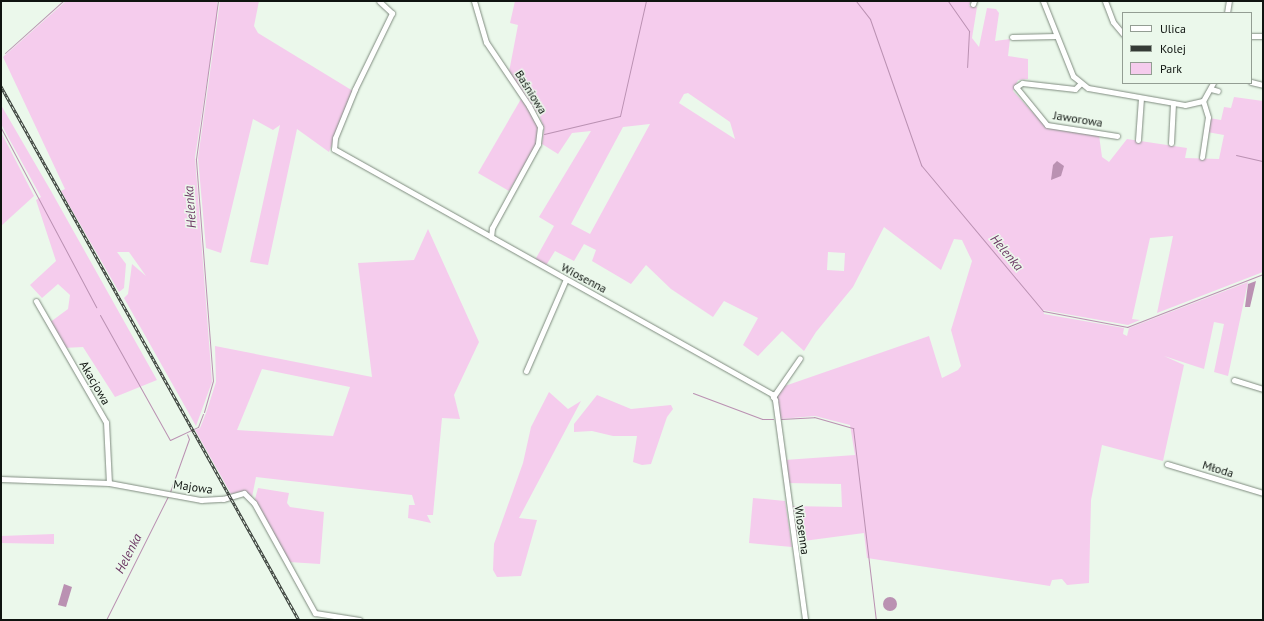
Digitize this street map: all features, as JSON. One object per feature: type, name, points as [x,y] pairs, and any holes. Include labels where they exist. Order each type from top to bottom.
[{"type":"street","name":"Wiosenna","points":[[379,1],[392,13],[355,89],[335,138],[334,149],[766,390],[773,397],[805,620]]},
{"type":"street","name":"Baśniowa","points":[[474,1],[486,42],[529,106],[540,127],[538,144],[492,228],[491,237]]},
{"type":"street","points":[[1043,1],[1073,76],[1080,84],[1097,91],[1191,105],[1203,101],[1213,84]]},
{"type":"street","points":[[1105,1],[1113,22],[1122,33]]},
{"type":"street","points":[[1227,12],[1229,1]]},
{"type":"street","points":[[1012,38],[1056,36]]},
{"type":"street","points":[[1252,36],[1263,36]]},
{"type":"street","points":[[1252,82],[1263,85]]},
{"type":"street","name":"Jaworowa","points":[[1080,84],[1075,89],[1022,83],[1016,87],[1047,125],[1117,136]]},
{"type":"street","points":[[1211,89],[1218,91]]},
{"type":"street","points":[[1138,140],[1141,98]]},
{"type":"street","points":[[1202,157],[1208,117],[1203,101]]},
{"type":"street","points":[[1171,143],[1173,103]]},
{"type":"street","points":[[526,371],[566,279]]},
{"type":"street","name":"Akacjowa","points":[[36,300],[106,422],[109,483]]},
{"type":"street","points":[[773,397],[800,358]]},
{"type":"street","points":[[1234,380],[1263,389]]},
{"type":"street","name":"Młoda","points":[[1167,464],[1263,493]]},
{"type":"street","name":"Majowa","points":[[1,479],[109,483],[201,500],[223,499],[244,493],[254,502],[315,613],[359,620]]},
{"type":"green space","points":[[66,1],[217,1],[217,17],[195,157],[212,382],[196,426],[124,298],[128,294],[132,264],[146,276],[129,252],[117,252],[126,264],[124,288],[119,292],[61,191],[65,189],[3,57]]},
{"type":"green space","points":[[220,1],[259,1],[254,26],[258,33],[353,91],[329,152],[297,129],[268,265],[250,262],[280,125],[273,130],[253,119],[221,253],[206,248],[198,158]]},
{"type":"green space","points":[[515,1],[971,1],[969,6],[977,7],[972,38],[979,47],[987,8],[996,9],[999,13],[995,41],[1010,39],[1008,56],[1028,59],[1028,79],[1018,80],[1013,91],[1047,128],[1099,135],[1102,157],[1109,162],[1127,139],[1187,148],[1185,158],[1219,159],[1224,135],[1207,132],[1209,118],[1221,120],[1224,107],[1231,108],[1234,97],[1263,101],[1263,272],[1157,313],[1173,236],[1150,238],[1132,319],[1140,320],[1128,325],[1043,310],[1044,314],[1124,328],[1123,334],[1127,336],[1129,328],[1248,282],[1228,376],[1214,372],[1224,324],[1214,322],[1204,369],[1164,356],[1184,365],[1163,461],[1102,445],[1091,500],[1089,583],[1067,585],[1062,579],[1052,580],[1050,586],[867,558],[864,533],[796,542],[791,506],[842,507],[841,484],[788,483],[785,460],[855,455],[850,425],[815,416],[780,419],[776,396],[779,388],[929,336],[942,378],[958,370],[961,366],[951,330],[972,261],[962,240],[954,239],[941,270],[884,227],[853,287],[816,332],[804,351],[782,331],[758,356],[743,345],[758,318],[724,301],[713,317],[671,289],[646,265],[631,284],[592,261],[596,250],[584,244],[574,261],[555,251],[545,267],[535,260],[554,226],[539,217],[591,131],[572,133],[558,154],[542,144],[544,129],[540,117],[509,72],[518,25],[510,23]],"holes":[[[688,93],[730,122],[735,139],[679,103],[684,94]],[[650,124],[590,234],[571,224],[623,127]],[[828,252],[845,253],[844,271],[827,270]]]},
{"type":"green space","points":[[521,99],[536,121],[538,130],[536,145],[509,191],[478,173]]},
{"type":"green space","points":[[1,105],[157,380],[115,397],[83,347],[63,348],[49,323],[68,309],[70,295],[58,284],[42,298],[30,285],[56,261],[36,200],[41,197],[1,124]]},
{"type":"green space","points":[[1,132],[34,196],[1,226]]},
{"type":"green space","points":[[428,229],[479,342],[454,395],[460,419],[442,418],[433,515],[427,515],[431,523],[408,518],[409,505],[415,505],[412,495],[256,477],[252,497],[245,491],[231,494],[195,430],[200,428],[216,382],[215,346],[372,377],[358,263],[414,260]],"holes":[[[262,369],[350,387],[333,436],[237,430]]]},
{"type":"green space","points":[[549,392],[568,409],[581,401],[519,518],[537,520],[521,576],[497,577],[493,570],[494,544],[523,463],[531,427]]},
{"type":"green space","points":[[597,395],[631,409],[671,405],[673,409],[667,417],[651,464],[642,465],[633,462],[637,436],[613,436],[592,431],[574,432],[574,424]]},
{"type":"green space","points":[[258,488],[289,493],[287,503],[290,507],[324,512],[320,564],[289,562],[255,499]]},
{"type":"green space","points":[[753,498],[785,501],[792,547],[749,543]]},
{"type":"green space","points":[[54,534],[54,544],[1,543],[1,536]]},
{"type":"shaded area","points":[[1057,161],[1064,166],[1061,176],[1051,180],[1053,165]]},
{"type":"shaded area","points":[[1256,281],[1250,307],[1245,307],[1248,284]]},
{"type":"shaded area","points":[[64,584],[72,587],[66,607],[58,605]]},
{"type":"shaded area","points":[[887,597],[893,597],[897,601],[897,607],[893,611],[887,611],[883,607],[883,601]]},
{"type":"waterway","points":[[5,53],[63,1]]},
{"type":"waterway","name":"Helenka","points":[[204,412],[213,381],[196,159],[218,1]]},
{"type":"waterway","points":[[544,134],[620,116],[646,1]]},
{"type":"waterway","name":"Helenka","points":[[856,1],[870,19],[921,165],[1043,311],[1127,327],[1263,274]]},
{"type":"waterway","points":[[948,1],[969,31],[967,67]]},
{"type":"waterway","points":[[1,128],[96,307]]},
{"type":"waterway","points":[[1236,155],[1263,161]]},
{"type":"waterway","points":[[100,315],[170,440],[198,427],[203,414]]},
{"type":"waterway","points":[[693,393],[762,419],[773,419]]},
{"type":"waterway","points":[[781,419],[814,417],[853,428],[876,620]]},
{"type":"waterway","name":"Helenka","points":[[170,492],[189,439],[187,434]]},
{"type":"waterway","name":"Helenka","points":[[106,620],[168,496]]},
{"type":"railway","points":[[1,86],[299,620]]}]
